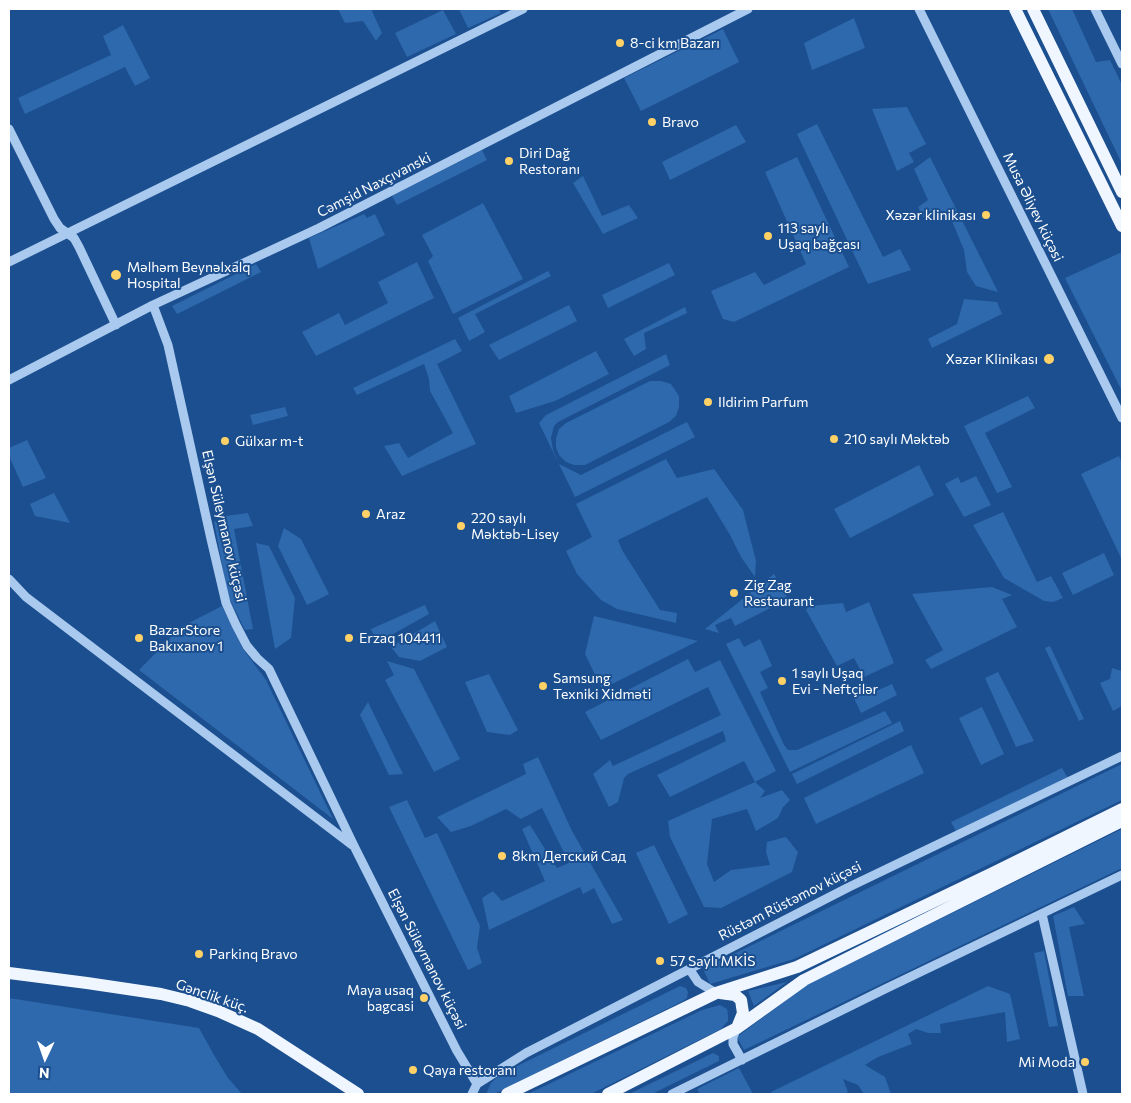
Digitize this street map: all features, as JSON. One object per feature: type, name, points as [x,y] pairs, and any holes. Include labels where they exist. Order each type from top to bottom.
[{"type":"main road","points":[[1015,9],[1122,226]]},
{"type":"main road","points":[[1033,9],[1122,192]]},
{"type":"main road","points":[[507,1094],[716,993],[797,967],[993,874],[1122,808]]},
{"type":"main road","points":[[608,1094],[736,1028],[804,980],[1122,822]]},
{"type":"main road","name":"Gənclik küç.","points":[[9,973],[161,994],[190,1001],[258,1029],[358,1094]]},
{"type":"main road","points":[[716,993],[735,994],[741,1000],[743,1014],[736,1028]]},
{"type":"street","points":[[9,262],[523,9]]},
{"type":"street","name":"Cəmşid Naxçıvanski","points":[[9,380],[116,326],[153,305],[320,228],[748,9]]},
{"type":"street","name":"Musa Əliyev küçəsi","points":[[919,9],[1122,418]]},
{"type":"street","points":[[1095,9],[1122,64]]},
{"type":"street","points":[[9,128],[54,219],[60,228],[74,238],[79,246],[116,326]]},
{"type":"street","name":"Elşən Süleymanov küçəsi","points":[[153,305],[168,345],[226,603],[247,646],[269,669],[354,846],[458,1051],[477,1084]]},
{"type":"street","name":"Elşən Süleymanov küçəsi","points":[[9,579],[26,598],[354,846]]},
{"type":"street","name":"Rüstəm Rüstəmov küçəsi","points":[[477,1084],[526,1053],[849,887],[1122,756]]},
{"type":"street","points":[[672,1094],[682,1092],[876,993],[1122,875]]},
{"type":"street","points":[[1042,914],[1083,1094]]},
{"type":"street","points":[[690,970],[698,982],[716,993]]},
{"type":"street","points":[[736,1028],[733,1044],[742,1060]]},
{"type":"street","points":[[472,1094],[477,1084]]},
{"type":"shaded area","points":[[338,9],[371,9],[382,33],[376,41],[363,21],[345,23]]},
{"type":"shaded area","points":[[459,9],[498,9],[501,13],[468,28]]},
{"type":"shaded area","points":[[1048,9],[1072,9],[1096,62],[1110,60],[1122,85],[1122,164]]},
{"type":"shaded area","points":[[443,10],[456,34],[407,57],[395,33]]},
{"type":"shaded area","points":[[854,18],[865,48],[812,70],[804,43]]},
{"type":"shaded area","points":[[123,25],[150,78],[135,86],[125,67],[25,114],[18,98],[111,55],[103,36]]},
{"type":"shaded area","points":[[723,29],[739,62],[641,111],[624,78]]},
{"type":"shaded area","points":[[907,107],[926,144],[909,153],[914,162],[897,171],[872,109]]},
{"type":"shaded area","points":[[817,124],[883,257],[900,249],[911,270],[868,284],[797,134]]},
{"type":"shaded area","points":[[736,125],[746,142],[670,180],[662,162]]},
{"type":"shaded area","points":[[482,150],[487,160],[397,205],[392,196]]},
{"type":"shaded area","points":[[797,157],[849,267],[734,322],[723,319],[711,291],[755,272],[764,285],[806,264],[765,172]]},
{"type":"shaded area","points":[[930,157],[998,292],[976,286],[967,272],[964,250],[949,214],[923,217],[918,207],[928,200],[914,169]]},
{"type":"shaded area","points":[[583,176],[602,216],[629,205],[638,218],[603,234],[573,183]]},
{"type":"shaded area","points":[[483,203],[523,279],[453,314],[428,261],[433,256],[422,235]]},
{"type":"shaded area","points":[[364,214],[367,218],[375,214],[385,235],[318,269],[309,238]]},
{"type":"shaded area","points":[[1122,252],[1122,391],[1065,278]]},
{"type":"shaded area","points":[[417,262],[434,298],[316,356],[302,332],[339,313],[345,325],[388,303],[378,282]]},
{"type":"shaded area","points":[[669,263],[675,275],[608,308],[602,295]]},
{"type":"shaded area","points":[[256,264],[261,272],[177,314],[172,306]]},
{"type":"shaded area","points":[[548,271],[551,276],[475,314],[485,332],[469,341],[458,318]]},
{"type":"shaded area","points":[[964,299],[997,302],[1002,314],[932,348],[928,339],[957,324]]},
{"type":"shaded area","points":[[569,305],[577,321],[499,360],[489,345]]},
{"type":"shaded area","points":[[685,307],[687,313],[644,333],[646,349],[634,356],[624,339]]},
{"type":"shaded area","points":[[455,339],[462,351],[437,364],[476,444],[402,476],[384,446],[399,443],[408,458],[453,433],[430,391],[429,379],[424,364],[357,395],[353,388]]},
{"type":"shaded area","points":[[596,351],[609,374],[555,401],[516,413],[509,396]]},
{"type":"shaded area","points":[[666,354],[670,365],[558,422],[554,426],[551,438],[553,450],[559,464],[581,475],[687,422],[695,437],[575,497],[539,423],[546,415]]},
{"type":"shaded area","points":[[650,381],[661,381],[671,384],[679,396],[679,407],[676,416],[669,422],[585,465],[574,465],[566,462],[559,455],[556,447],[556,438],[559,429],[566,423]]},
{"type":"shaded area","points":[[1028,396],[1035,408],[985,433],[1012,487],[997,493],[964,426]]},
{"type":"shaded area","points":[[285,407],[288,416],[253,425],[250,415]]},
{"type":"shaded area","points":[[27,440],[46,478],[23,487],[9,456],[9,448]]},
{"type":"shaded area","points":[[1119,456],[1122,463],[1122,560],[1081,474]]},
{"type":"shaded area","points":[[666,459],[677,478],[714,469],[743,510],[756,561],[755,577],[741,557],[707,497],[618,540],[622,550],[660,610],[677,613],[676,623],[617,609],[601,600],[577,574],[566,551],[592,537],[576,504]]},
{"type":"shaded area","points":[[919,465],[934,495],[850,538],[834,509]]},
{"type":"shaded area","points":[[976,476],[991,505],[964,517],[945,484],[958,477],[961,483]]},
{"type":"shaded area","points":[[54,493],[70,523],[35,516],[30,504]]},
{"type":"shaded area","points":[[1003,512],[1037,582],[1051,576],[1063,598],[1053,602],[1044,601],[1004,578],[973,525]]},
{"type":"shaded area","points":[[248,513],[253,526],[234,529],[253,629],[245,630],[228,596],[214,522],[225,516]]},
{"type":"shaded area","points":[[284,528],[301,539],[329,594],[307,605],[278,546]]},
{"type":"shaded area","points":[[256,543],[269,546],[295,598],[291,638],[275,649]]},
{"type":"shaded area","points":[[1104,553],[1114,575],[1073,595],[1062,573]]},
{"type":"shaded area","points":[[774,574],[788,599],[735,626],[731,618],[715,625],[719,633],[705,629]]},
{"type":"shaded area","points":[[992,587],[1012,595],[1002,599],[1017,627],[931,669],[925,660],[943,650],[912,594]]},
{"type":"shaded area","points":[[869,602],[894,663],[864,677],[854,658],[837,666],[806,610],[809,606],[843,603],[846,612]]},
{"type":"shaded area","points":[[425,605],[429,614],[377,643],[371,629]]},
{"type":"shaded area","points":[[222,606],[243,649],[266,680],[333,819],[139,670],[181,627]]},
{"type":"shaded area","points":[[594,616],[698,641],[602,689],[585,654]]},
{"type":"shaded area","points":[[435,621],[447,647],[420,661],[399,657],[391,647]]},
{"type":"shaded area","points":[[739,638],[744,647],[760,639],[772,666],[760,672],[768,688],[760,692],[788,750],[797,750],[885,711],[892,723],[790,772],[726,644]]},
{"type":"shaded area","points":[[1050,646],[1084,719],[1079,721],[1045,648]]},
{"type":"shaded area","points":[[688,659],[695,672],[720,660],[776,771],[755,782],[744,761],[670,797],[657,775],[726,741],[723,731],[628,774],[624,778],[618,802],[609,807],[593,774],[610,760],[613,766],[721,715],[708,687],[601,740],[585,712]]},
{"type":"shaded area","points":[[387,661],[414,669],[460,759],[434,772],[385,680],[394,675]]},
{"type":"shaded area","points":[[1112,668],[1122,671],[1122,706],[1113,711],[1100,683],[1110,679]]},
{"type":"shaded area","points":[[998,672],[1034,741],[1016,747],[985,678]]},
{"type":"shaded area","points":[[489,674],[518,730],[510,735],[487,732],[465,682]]},
{"type":"shaded area","points":[[867,684],[872,693],[892,684],[897,695],[861,713],[851,692]]},
{"type":"shaded area","points":[[368,702],[403,774],[389,775],[360,715]]},
{"type":"shaded area","points":[[982,707],[1004,754],[981,765],[959,718]]},
{"type":"shaded area","points":[[900,721],[904,731],[797,784],[792,774]]},
{"type":"shaded area","points":[[911,745],[924,773],[816,824],[804,798]]},
{"type":"shaded area","points":[[538,757],[572,831],[623,920],[612,924],[594,888],[583,894],[580,887],[489,930],[482,898],[493,891],[502,901],[545,881],[522,829],[530,825],[557,868],[569,863],[542,808],[521,819],[506,809],[471,826],[451,832],[437,817],[526,774],[523,764]]},
{"type":"shaded area","points":[[1122,764],[1122,800],[794,959],[710,984],[703,969]]},
{"type":"shaded area","points":[[1062,768],[1068,778],[956,831],[951,822]]},
{"type":"shaded area","points":[[755,782],[765,791],[760,798],[782,790],[790,800],[783,807],[778,818],[756,831],[747,809],[712,819],[707,864],[714,882],[731,870],[770,865],[766,852],[767,842],[786,837],[798,852],[792,872],[721,908],[704,907],[670,837],[668,821]]},
{"type":"shaded area","points":[[407,800],[425,838],[437,833],[480,926],[477,948],[482,963],[468,970],[389,807]]},
{"type":"shaded area","points":[[1122,829],[1122,868],[744,1050],[737,1037],[805,986]]},
{"type":"shaded area","points":[[654,845],[688,914],[669,924],[636,853]]},
{"type":"shaded area","points":[[1074,907],[1085,924],[1069,927],[1084,996],[1068,996],[1053,916]]},
{"type":"shaded area","points":[[1044,951],[1058,1026],[1049,1027],[1034,953]]},
{"type":"shaded area","points":[[787,982],[754,1006],[748,991]]},
{"type":"shaded area","points":[[680,986],[686,988],[688,992],[687,998],[683,1001],[494,1094],[486,1094],[491,1083],[501,1074]]},
{"type":"shaded area","points":[[988,986],[1010,994],[1020,1039],[1007,1042],[1005,1012],[940,1024],[941,1033],[928,1033],[916,1029],[908,1034],[912,1044],[878,1057],[865,1065],[885,1077],[891,1094],[864,1094],[858,1085],[843,1079],[848,1092],[844,1094],[772,1094],[771,1092]]},
{"type":"shaded area","points":[[9,998],[199,1028],[228,1078],[242,1094],[9,1094]]},
{"type":"shaded area","points":[[720,1005],[727,1009],[728,1015],[728,1021],[721,1029],[591,1094],[528,1094],[702,1010]]},
{"type":"shaded area","points":[[713,1053],[719,1056],[719,1061],[652,1094],[629,1094]]},
{"type":"shaded area","points":[[739,1068],[753,1094],[700,1094],[697,1089]]},
{"type":"place","name":"8-ci km Bazarı","points":[[620,43]]},
{"type":"place","name":"Bravo","points":[[652,122]]},
{"type":"place","name":"Diri Dağ Restoranı","points":[[509,161]]},
{"type":"place","name":"Xəzər klinikası","points":[[986,215]]},
{"type":"place","name":"113 saylı Uşaq bağçası","points":[[768,236]]},
{"type":"place","name":"Məlhəm Beynəlxalq Hospital","points":[[116,275]]},
{"type":"place","name":"Xəzər Klinikası","points":[[1049,359]]},
{"type":"place","name":"Ildirim Parfum","points":[[708,402]]},
{"type":"place","name":"210 saylı Məktəb","points":[[834,439]]},
{"type":"place","name":"Gülxar m-t","points":[[225,441]]},
{"type":"place","name":"Araz","points":[[366,514]]},
{"type":"place","name":"220 saylı Məktəb-Lisey","points":[[461,526]]},
{"type":"place","name":"Zig Zag Restaurant","points":[[734,593]]},
{"type":"place","name":"BazarStore Bakıxanov 1","points":[[139,638]]},
{"type":"place","name":"Erzaq 104411","points":[[349,638]]},
{"type":"place","name":"1 saylı Uşaq Evi - Neftçilər","points":[[782,681]]},
{"type":"place","name":"Samsung Texniki Xidməti","points":[[543,686]]},
{"type":"place","name":"8km Детский Сад","points":[[502,856]]},
{"type":"place","name":"Parkinq Bravo","points":[[199,954]]},
{"type":"place","name":"57 Saylı MKİS","points":[[660,961]]},
{"type":"place","name":"Maya usaq bagcasi","points":[[424,998]]},
{"type":"place","name":"Mi Moda","points":[[1085,1062]]},
{"type":"place","name":"Qaya restoranı","points":[[413,1070]]}]
